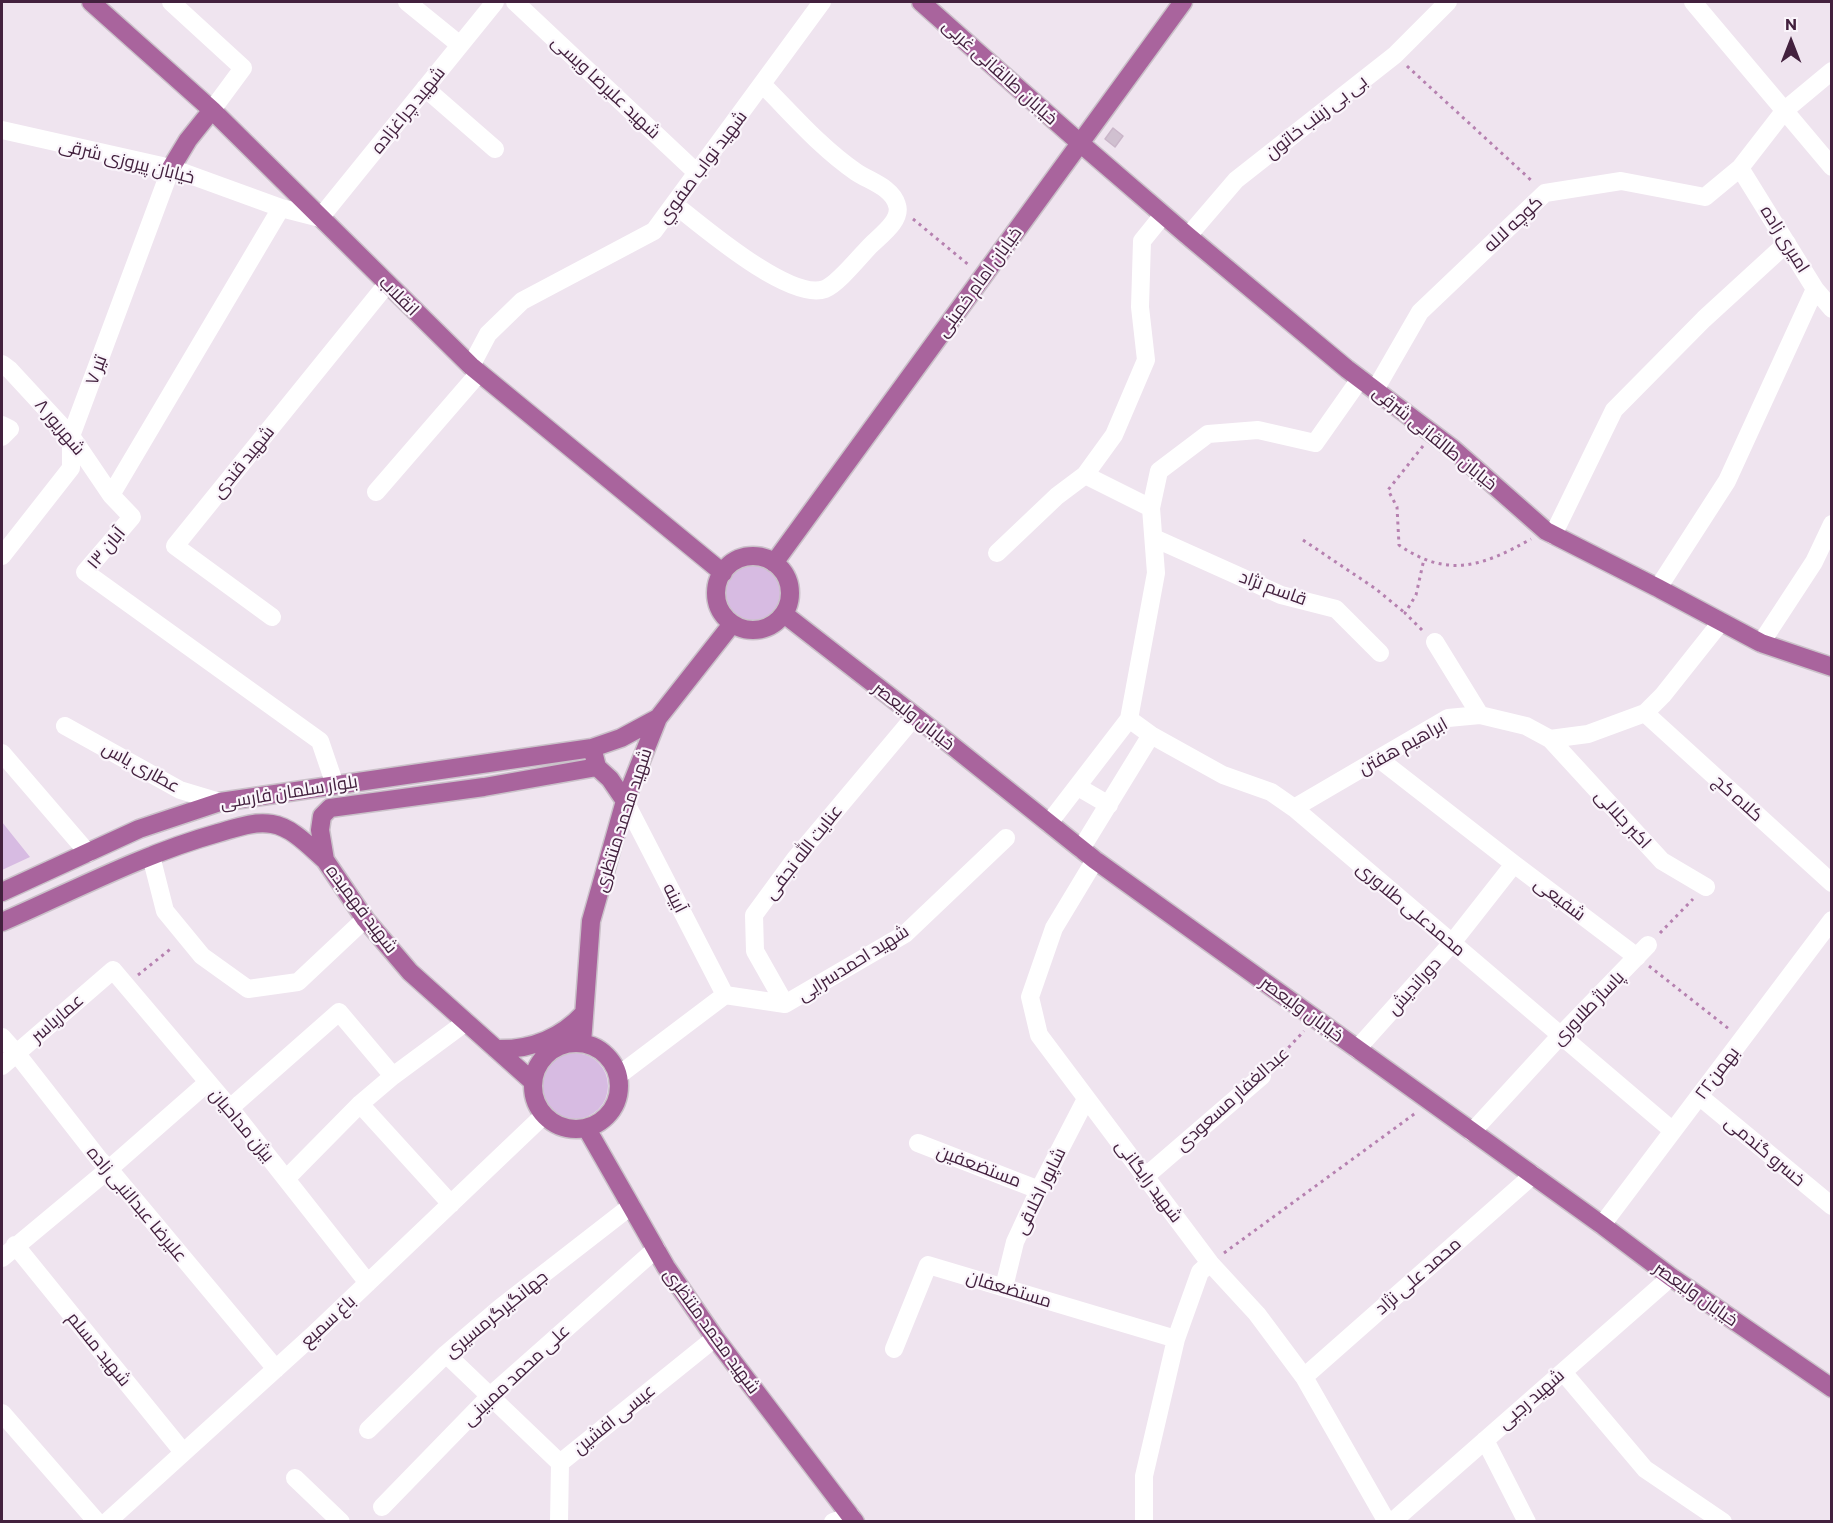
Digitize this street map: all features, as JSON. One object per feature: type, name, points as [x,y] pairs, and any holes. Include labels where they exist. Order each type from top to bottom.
[{"type":"main road","name":"انقلاب","points":[[91,2],[212,110],[475,370],[723,573]]},
{"type":"main road","name":"خیابان طالقانی غربی","points":[[921,2],[1080,143]]},
{"type":"main road","name":"خیابان امام خمینی","points":[[774,563],[1183,2]]},
{"type":"main road","points":[[171,168],[188,140],[212,110]]},
{"type":"main road","name":"خیابان طالقانی شرقی","points":[[1080,143],[1360,379],[1434,434],[1550,533],[1761,643],[1832,667]]},
{"type":"main road","points":[[747,557],[761,557],[774,563],[784,573],[790,587],[790,601],[784,614],[773,624],[760,630],[745,629],[732,624],[722,613],[717,600],[717,586],[723,573],[733,562],[747,557]]},
{"type":"main road","name":"خیابان ولیعصر","points":[[784,614],[1088,855],[1671,1277],[1832,1388]]},
{"type":"main road","name":"شهید محمد منتظری","points":[[582,1043],[591,921],[625,801],[658,718],[732,624]]},
{"type":"main road","name":"بلوار سلمان فارسی","points":[[2,892],[139,829],[220,802],[592,748],[621,738],[658,718]]},
{"type":"main road","points":[[592,748],[597,767],[610,779],[625,801]]},
{"type":"main road","name":"شهید فهمیده","points":[[532,1081],[410,972],[365,919],[325,860],[320,830],[322,816],[330,808],[484,787],[597,767]]},
{"type":"main road","name":"بلوار سلمان فارسی","points":[[2,922],[151,856],[205,836],[252,823],[274,824],[288,830],[325,860]]},
{"type":"main road","points":[[496,1049],[521,1048],[546,1041],[567,1029],[584,1013]]},
{"type":"main road","points":[[582,1043],[598,1048],[611,1059],[619,1075],[620,1092],[614,1108],[603,1121],[587,1129],[570,1130],[554,1124],[544,1115],[533,1098],[532,1081],[538,1064],[549,1052],[564,1044],[582,1043]]},
{"type":"main road","name":"شهید محمد منتظری","points":[[587,1129],[666,1267],[715,1338],[853,1519]]},
{"type":"street","points":[[171,2],[243,68],[212,110]]},
{"type":"street","points":[[407,2],[460,45]]},
{"type":"street","name":"شهید چراغزاده","points":[[320,218],[495,2]]},
{"type":"street","name":"شهید علیرضا ویسی","points":[[515,2],[697,173]]},
{"type":"street","name":"شهید نواب صفوي","points":[[376,492],[475,370],[488,334],[522,301],[654,231],[822,2]]},
{"type":"street","name":"بی بی زینب خاتون","points":[[1188,236],[1236,180],[1395,55],[1448,2]]},
{"type":"street","points":[[1693,2],[1832,167]]},
{"type":"street","name":"کوچه لاله","points":[[1375,390],[1420,312],[1545,193],[1621,181],[1705,197],[1740,168],[1785,110],[1832,71]]},
{"type":"street","points":[[674,204],[728,247],[774,277],[811,291],[827,288],[845,273],[896,218],[898,206],[889,192],[833,155],[809,134],[763,85]]},
{"type":"street","points":[[425,88],[495,149]]},
{"type":"street","name":"خیابان پیروزی شرقی","points":[[2,130],[171,168],[280,208],[320,218]]},
{"type":"street","name":"۷ تیر","points":[[2,556],[71,468],[71,436],[171,168]]},
{"type":"street","name":"امیری زاده","points":[[1740,168],[1815,289],[1832,309]]},
{"type":"street","points":[[111,495],[280,208]]},
{"type":"street","points":[[997,554],[1050,502],[1085,475],[1114,435],[1146,360],[1140,307],[1142,241],[1163,215]]},
{"type":"street","points":[[1550,533],[1614,410],[1704,319],[1787,243]]},
{"type":"street","name":"شهید قندی","points":[[272,617],[175,546],[387,284]]},
{"type":"street","points":[[1658,588],[1727,481],[1815,289]]},
{"type":"street","name":"۸ شهریور","points":[[2,364],[71,436],[111,495]]},
{"type":"street","points":[[1049,823],[1129,719],[1156,573],[1151,508],[1159,471],[1208,434],[1258,430],[1315,443],[1360,379]]},
{"type":"street","points":[[1085,475],[1151,508]]},
{"type":"street","name":"۱۳ آبان","points":[[111,495],[132,517],[85,572],[320,741],[335,785]]},
{"type":"street","points":[[1761,643],[1814,562],[1832,524]]},
{"type":"street","name":"قاسم نژاد","points":[[1154,538],[1281,595],[1335,609],[1380,653]]},
{"type":"street","points":[[1550,740],[1588,734],[1645,713],[1664,694],[1720,622]]},
{"type":"street","points":[[1435,642],[1480,715]]},
{"type":"street","name":"کلاه کج","points":[[1645,713],[1832,883]]},
{"type":"street","name":"ابراهیم هفتن","points":[[1294,808],[1448,718],[1480,715],[1526,726],[1550,740]]},
{"type":"street","name":"عنایت الله نجفی","points":[[785,1004],[755,951],[754,915],[795,859],[915,716]]},
{"type":"street","name":"محمدعلی طلاوری","points":[[1129,719],[1151,735],[1223,775],[1271,792],[1294,808],[1673,1131]]},
{"type":"street","name":"عطاری یاس","points":[[65,726],[180,790],[220,802]]},
{"type":"street","name":"شهید رایگانی","points":[[1151,735],[1109,805],[1054,928],[1030,997],[1039,1035],[1210,1263],[1257,1314],[1304,1377],[1389,1521]]},
{"type":"street","name":"اکبر جلالی","points":[[1550,740],[1662,861],[1706,886]]},
{"type":"street","points":[[2,753],[88,853]]},
{"type":"street","name":"شفیعی","points":[[1379,759],[1514,864],[1643,951]]},
{"type":"street","points":[[1078,787],[1109,805]]},
{"type":"street","name":"آبینه","points":[[625,801],[725,996]]},
{"type":"street","name":"شهید احمدسرایی","points":[[725,996],[785,1004],[905,934],[1006,838]]},
{"type":"street","points":[[151,856],[165,911],[202,956],[249,990],[298,982],[365,919]]},
{"type":"street","name":"دوراندیش","points":[[1357,1049],[1452,943],[1514,864]]},
{"type":"street","name":"۲۲بهمن","points":[[1602,1225],[1832,920]]},
{"type":"street","name":"پاساژ طلاوری","points":[[1472,1132],[1560,1035],[1643,951]]},
{"type":"street","name":"بیژن مداحیان","points":[[113,970],[230,1108],[368,1283]]},
{"type":"street","name":"عماریاسر","points":[[2,1066],[113,970]]},
{"type":"street","points":[[619,1075],[725,996]]},
{"type":"street","points":[[230,1108],[339,1012],[393,1076]]},
{"type":"street","points":[[286,1179],[360,1104],[393,1076],[466,1022]]},
{"type":"street","name":"علیرضا عبدالنبی زاده","points":[[2,1037],[99,1160],[109,1169],[276,1369]]},
{"type":"street","name":"عبدالغفار مسعودی","points":[[1146,1176],[1262,1076]]},
{"type":"street","points":[[2,1258],[207,1083]]},
{"type":"street","name":"خسرو گندمی","points":[[1699,1096],[1832,1206]]},
{"type":"street","name":"شاپور اخلاقی","points":[[1004,1287],[1015,1242],[1086,1099]]},
{"type":"street","points":[[360,1104],[451,1204]]},
{"type":"street","name":"باغ سمیع","points":[[107,1521],[276,1369],[544,1115]]},
{"type":"street","name":"مستضعفین","points":[[918,1143],[1039,1190]]},
{"type":"street","name":"محمد علی نژاد","points":[[1304,1377],[1533,1175]]},
{"type":"street","name":"جهانگیرگرمسیری","points":[[368,1430],[446,1354],[501,1307],[631,1206]]},
{"type":"street","name":"شهید مسلم","points":[[15,1245],[183,1452]]},
{"type":"street","name":"علی محمد ممبینی","points":[[382,1507],[490,1396],[656,1249]]},
{"type":"street","points":[[1144,1521],[1144,1476],[1176,1340],[1200,1272],[1210,1263]]},
{"type":"street","name":"مستضعفان","points":[[894,1349],[928,1265],[1176,1340]]},
{"type":"street","name":"شهید رجبی","points":[[1389,1521],[1671,1277]]},
{"type":"street","name":"عیسی افشین","points":[[562,1519],[560,1463],[715,1338]]},
{"type":"street","points":[[446,1354],[560,1463]]},
{"type":"street","points":[[1563,1372],[1646,1469],[1723,1521]]},
{"type":"street","points":[[2,1413],[97,1521]]},
{"type":"street","points":[[1485,1440],[1527,1521]]},
{"type":"street","points":[[295,1478],[341,1521]]},
{"type":"street","points":[[833,1521],[853,1519]]},
{"type":"path","points":[[1395,55],[1545,193]]},
{"type":"path","points":[[898,206],[983,276]]},
{"type":"path","points":[[1434,434],[1388,490],[1398,507],[1399,545],[1424,560],[1467,567],[1504,555],[1550,533]]},
{"type":"path","points":[[1303,540],[1376,589],[1435,642]]},
{"type":"path","points":[[1405,613],[1416,595],[1424,560]]},
{"type":"path","points":[[1706,886],[1643,951],[1742,1039]]},
{"type":"path","points":[[125,985],[187,937]]},
{"type":"path","name":"عبدالغفار مسعودی","points":[[1262,1076],[1315,1019]]},
{"type":"path","points":[[1210,1263],[1431,1102]]},
{"type":"shaded area","points":[[748,563],[760,563],[776,572],[783,582],[785,594],[783,606],[776,616],[760,625],[748,625],[737,620],[728,611],[723,600],[723,588],[728,577],[737,568]]},
{"type":"shaded area","points":[[2,822],[30,857],[2,870]]},
{"type":"shaded area","points":[[575,1053],[587,1056],[598,1063],[605,1074],[608,1086],[605,1098],[598,1109],[587,1116],[575,1119],[563,1116],[552,1109],[545,1098],[542,1086],[545,1074],[552,1063],[563,1056]]},
{"type":"building","points":[[1113,128],[1123,136],[1115,147],[1105,139]]}]
